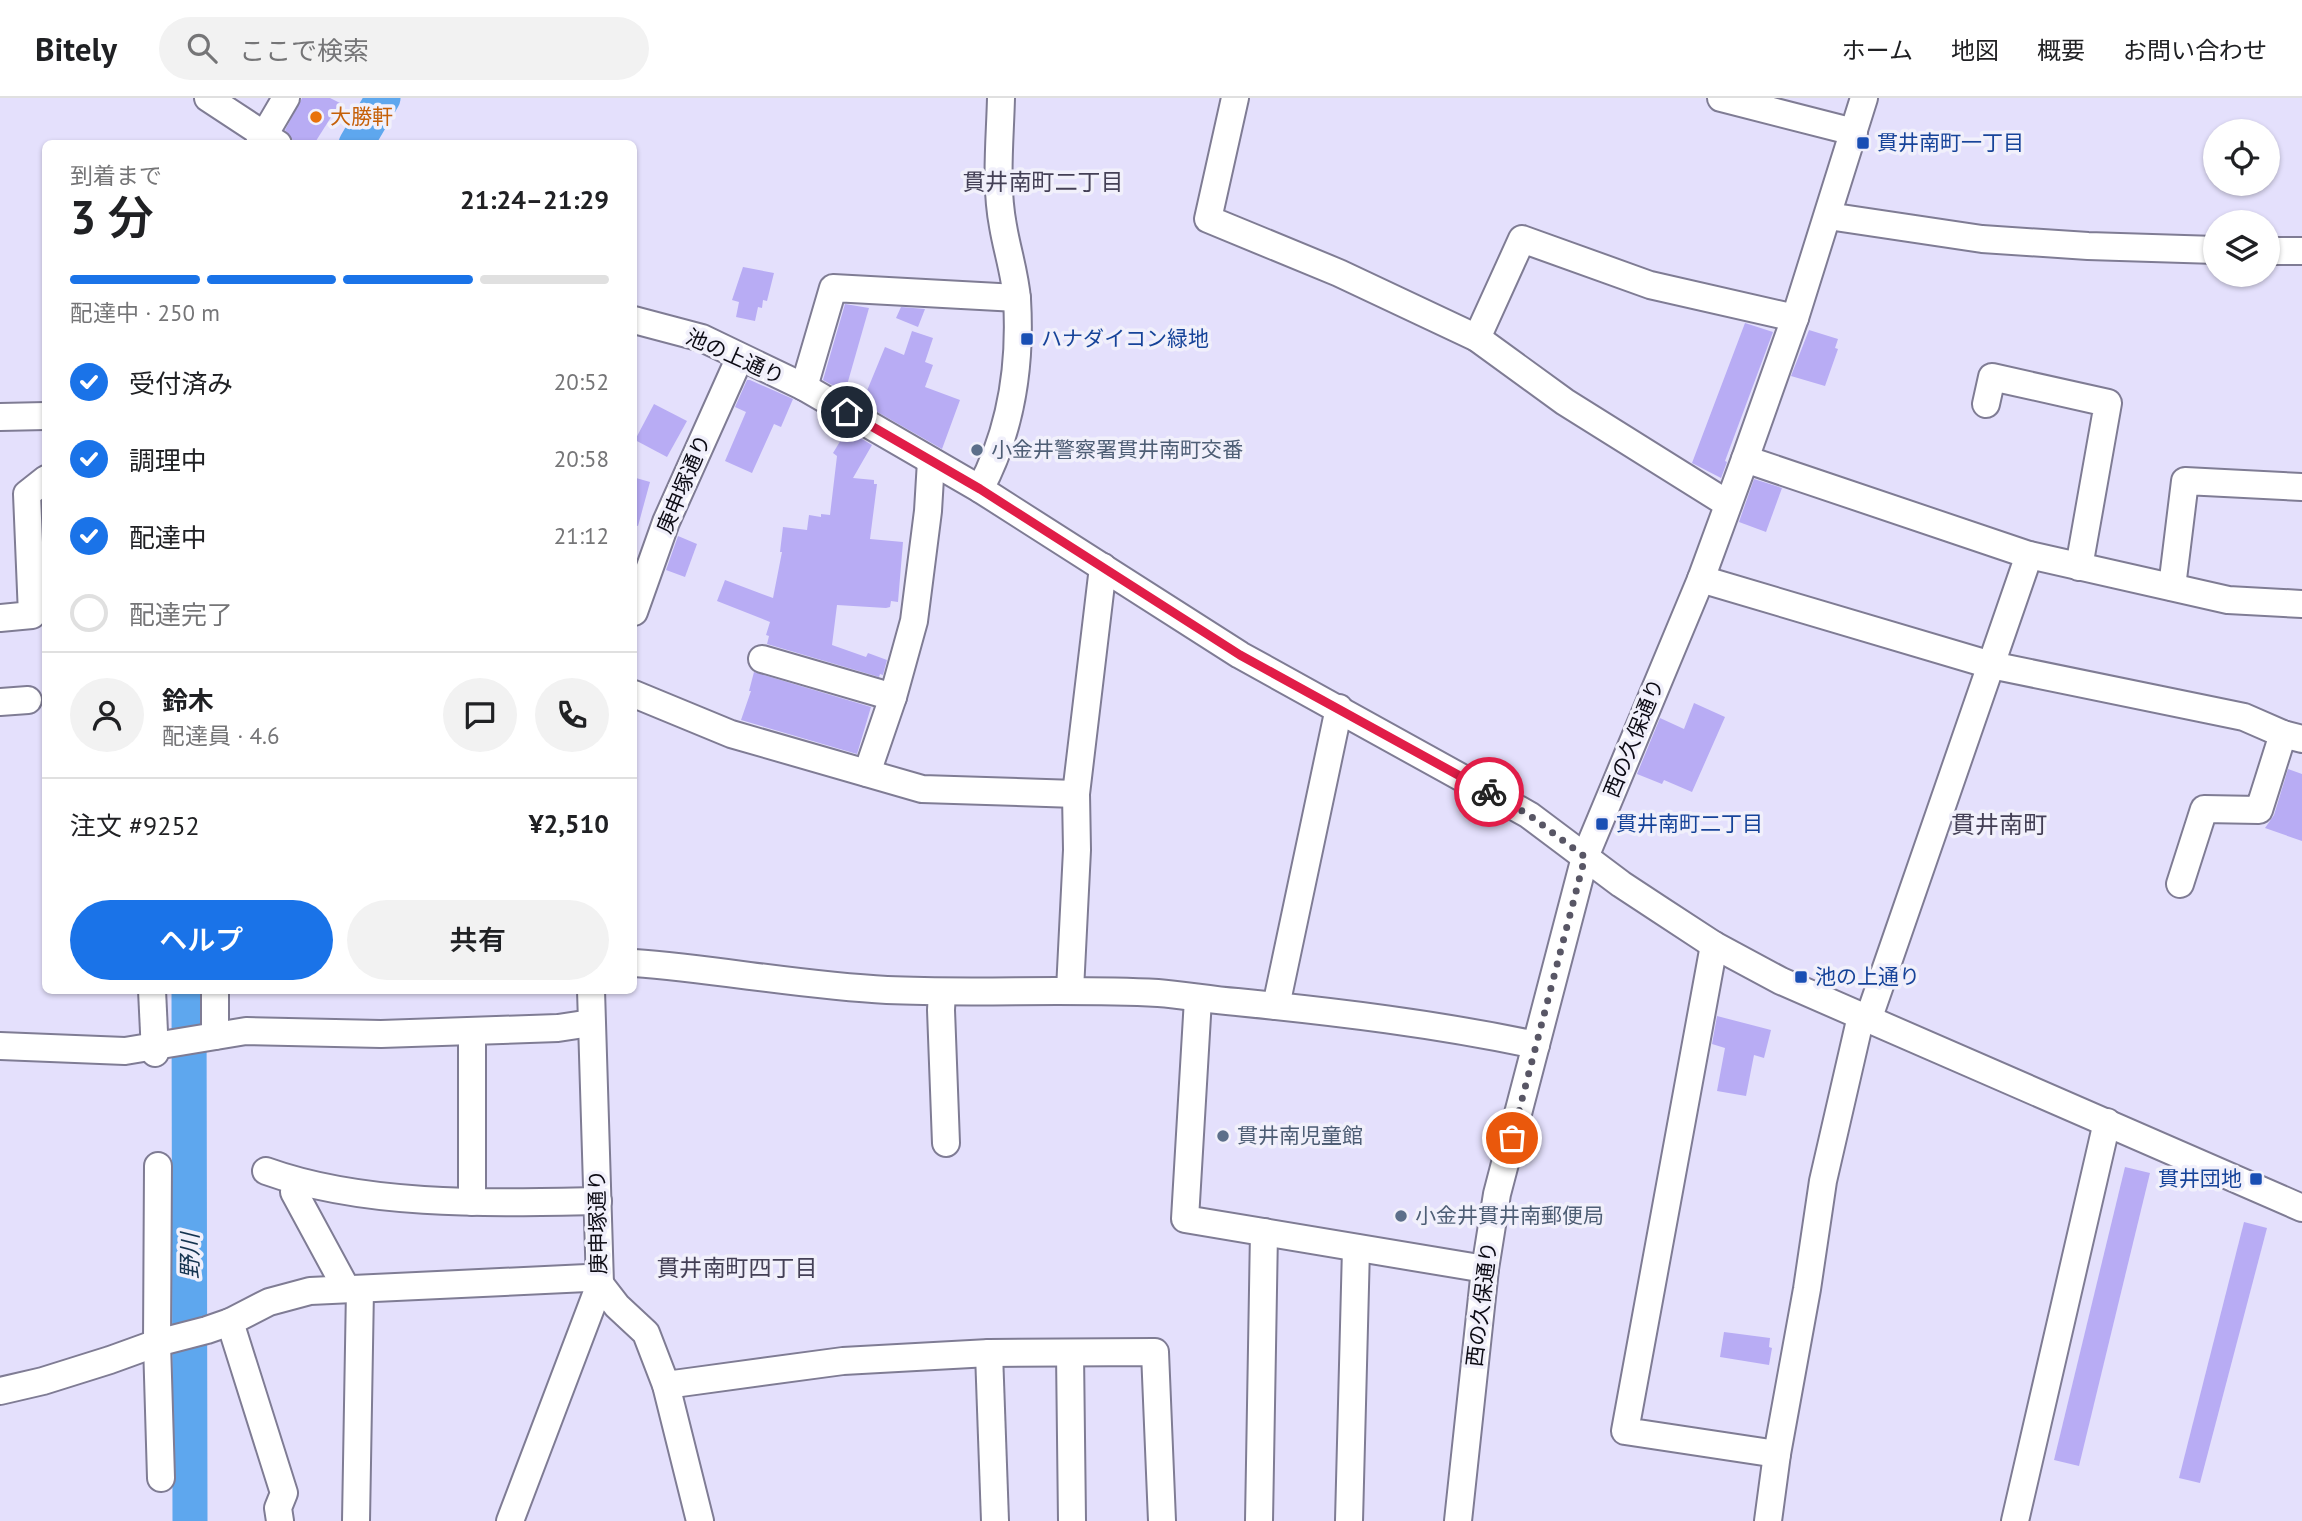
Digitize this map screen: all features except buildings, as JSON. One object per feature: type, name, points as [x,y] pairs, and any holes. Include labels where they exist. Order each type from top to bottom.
[{"type":"street","points":[[208,98],[267,140],[286,98]]},
{"type":"street","points":[[980,489],[996,458],[1014,392],[1017,298],[1003,226],[1000,194],[1001,98]]},
{"type":"street","points":[[1235,98],[1208,219],[1339,273],[1477,338],[1565,402],[1728,505]]},
{"type":"street","points":[[1721,98],[1853,132]]},
{"type":"street","name":"西の久保通り","points":[[1458,1521],[1485,1269],[1497,1194],[1585,857],[1701,579],[1795,318],[1864,98]]},
{"type":"street","points":[[1828,216],[1982,239],[2203,250]]},
{"type":"street","points":[[1477,338],[1522,239],[1650,285],[1795,318]]},
{"type":"street","points":[[2280,251],[2302,251]]},
{"type":"street","points":[[804,387],[834,288],[1017,298]]},
{"type":"street","name":"池の上通り","points":[[637,321],[702,338],[804,387],[980,489],[1240,655],[1529,815],[1621,884],[1714,945],[1780,981],[2302,1208]]},
{"type":"street","name":"庚申塚通り","points":[[637,604],[666,522],[740,357]]},
{"type":"street","points":[[1986,404],[1992,377],[2109,403],[2079,567]]},
{"type":"street","points":[[0,417],[42,416]]},
{"type":"street","points":[[1745,459],[2029,555],[2228,600],[2302,604]]},
{"type":"street","points":[[867,774],[893,697],[914,621],[928,511],[931,461]]},
{"type":"street","points":[[2172,587],[2185,481],[2302,487]]},
{"type":"street","points":[[0,618],[32,615],[27,494],[42,482]]},
{"type":"street","points":[[1768,1521],[1823,1181],[1864,1018],[2029,555]]},
{"type":"street","points":[[1070,990],[1077,850],[1076,794],[1103,566]]},
{"type":"street","points":[[1701,579],[1991,665],[2244,716],[2293,737],[2259,810],[2204,809],[2180,884]]},
{"type":"street","points":[[762,659],[893,697]]},
{"type":"street","points":[[637,695],[731,734],[922,789],[1076,794]]},
{"type":"street","points":[[0,702],[28,700]]},
{"type":"street","points":[[1276,1006],[1339,708]]},
{"type":"street","points":[[1714,945],[1626,1431],[1777,1454]]},
{"type":"street","points":[[637,963],[783,981],[942,992],[1020,993],[1070,990],[1161,993],[1464,1030],[1536,1045]]},
{"type":"street","points":[[942,992],[946,1143]]},
{"type":"street","points":[[152,994],[154,1050]]},
{"type":"street","points":[[215,994],[215,1035]]},
{"type":"street","name":"庚申塚通り","points":[[510,1521],[600,1284],[591,994]]},
{"type":"street","points":[[1198,999],[1185,1219],[1485,1269]]},
{"type":"street","points":[[0,1046],[154,1050],[215,1035],[246,1031],[381,1034],[472,1032],[558,1028],[591,1023]]},
{"type":"street","points":[[472,1032],[472,1202]]},
{"type":"street","points":[[2015,1521],[2053,1345],[2107,1122]]},
{"type":"street","points":[[158,1166],[157,1343],[161,1478]]},
{"type":"street","points":[[266,1171],[296,1182],[365,1194],[472,1202],[598,1201]]},
{"type":"street","points":[[296,1182],[294,1192],[353,1289],[356,1521]]},
{"type":"street","points":[[1258,1521],[1264,1232]]},
{"type":"street","points":[[1349,1521],[1356,1248]]},
{"type":"street","points":[[0,1391],[219,1326],[269,1302],[310,1291],[587,1278],[600,1284],[617,1306],[646,1333],[666,1385],[700,1521]]},
{"type":"street","points":[[219,1326],[284,1493],[278,1507],[280,1521]]},
{"type":"street","points":[[666,1385],[843,1360],[989,1353],[1155,1352],[1161,1521]]},
{"type":"street","points":[[989,1353],[995,1521]]},
{"type":"street","points":[[1070,1353],[1072,1521]]},
{"type":"waterway","name":"野川","points":[[358,140],[383,98]]},
{"type":"waterway","name":"野川","points":[[189,994],[190,1521]]},
{"type":"way so far","points":[[1489,792],[1529,815],[1585,857],[1512,1138]]},
{"type":"place","name":"大勝軒","points":[[316,117]]},
{"type":"place","name":"貫井南町一丁目","points":[[1863,143]]},
{"type":"place","name":"ハナダイコン緑地","points":[[1027,339]]},
{"type":"place","name":"小金井警察署貫井南町交番","points":[[977,450]]},
{"type":"place","name":"貫井南町二丁目","points":[[1602,824]]},
{"type":"place","name":"池の上通り","points":[[1801,977]]},
{"type":"place","name":"貫井南児童館","points":[[1223,1136]]},
{"type":"place","name":"貫井団地","points":[[2256,1179]]},
{"type":"place","name":"小金井貫井南郵便局","points":[[1401,1216]]},
{"type":"district","name":"貫井南町二丁目","points":[[1043,182]]},
{"type":"district","name":"貫井南町","points":[[1999,825]]},
{"type":"district","name":"貫井南町四丁目","points":[[737,1268]]},
{"type":"route","points":[[847,412],[980,489],[1240,655],[1489,792]]}]
